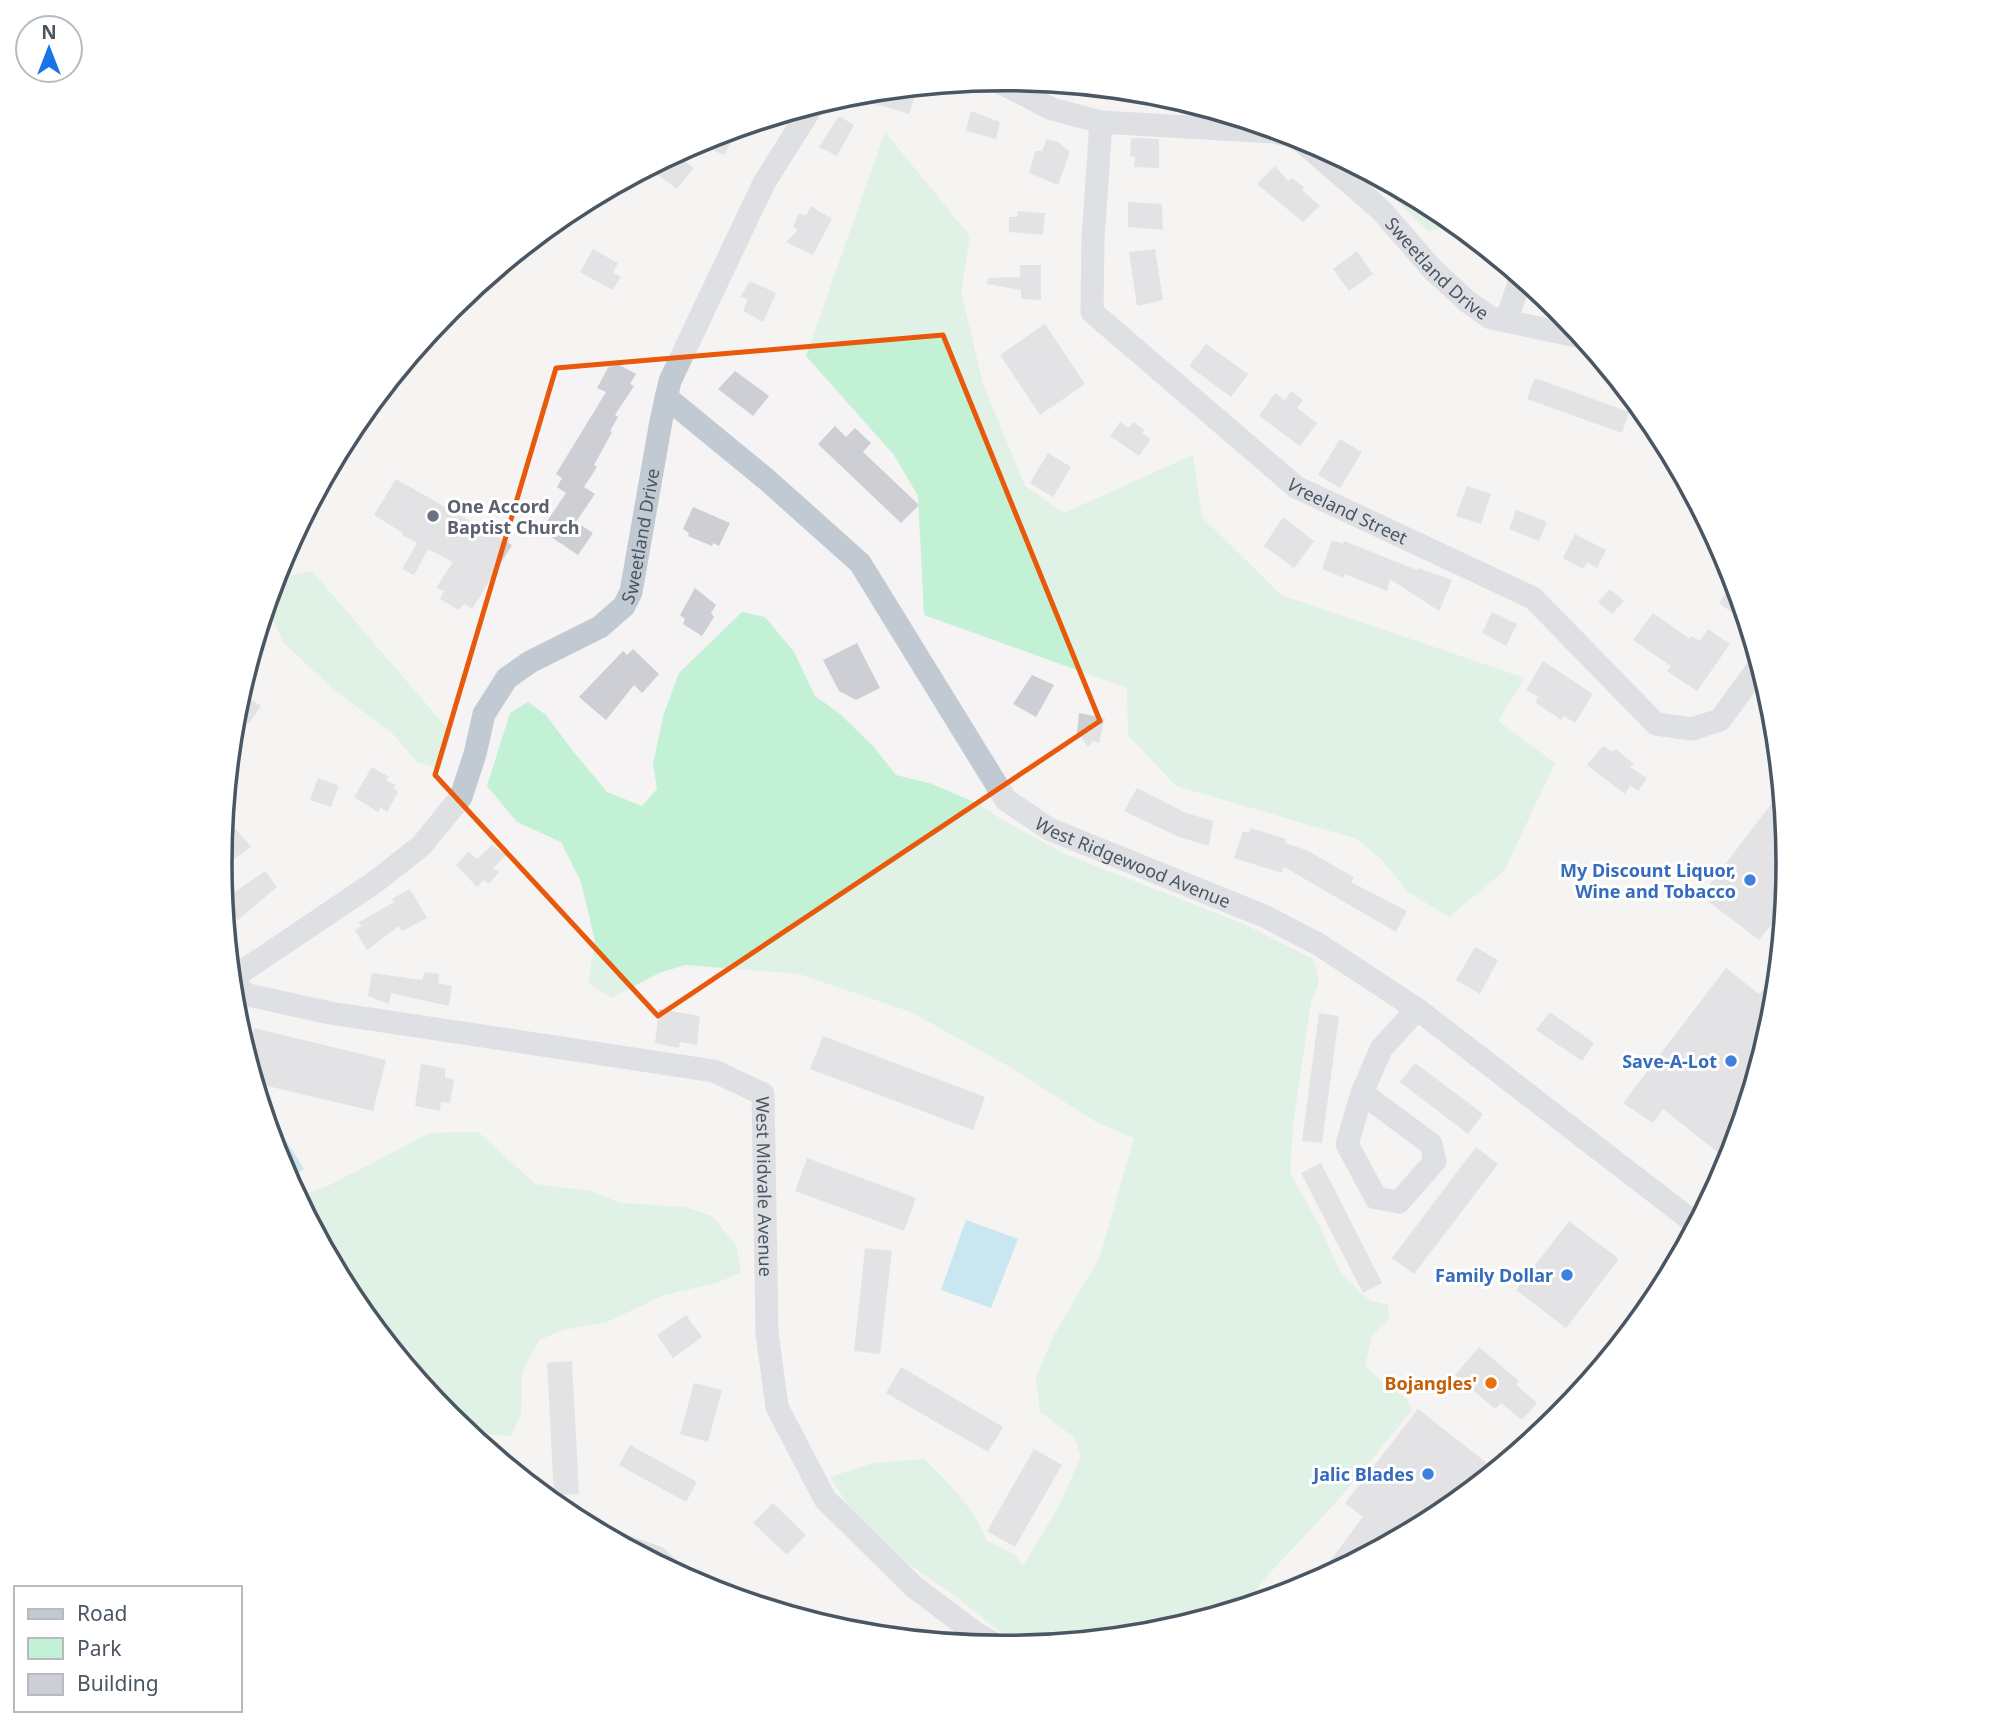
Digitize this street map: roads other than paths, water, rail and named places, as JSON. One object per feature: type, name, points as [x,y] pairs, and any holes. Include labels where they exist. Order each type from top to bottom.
[{"type":"street","name":"Sweetland Drive","points":[[1018,92],[1052,109],[1101,122],[1247,130]]},
{"type":"street","name":"Sweetland Drive","points":[[241,974],[375,882],[421,846],[461,797],[475,754],[484,713],[507,678],[560,646],[600,627],[624,606],[631,592],[670,381],[764,183],[806,116]]},
{"type":"street","name":"Vreeland Street","points":[[1101,122],[1093,239],[1092,312],[1296,486],[1533,598],[1656,724],[1692,729],[1720,720],[1753,674]]},
{"type":"street","name":"Sweetland Drive","points":[[1326,162],[1381,210],[1433,270],[1468,302],[1491,318],[1565,333]]},
{"type":"street","points":[[1506,321],[1518,287]]},
{"type":"street","name":"West Ridgewood Avenue","points":[[666,397],[766,479],[860,563],[1006,800],[1049,829],[1264,916],[1318,944],[1417,1009],[1689,1218]]},
{"type":"street","name":"West Midvale Avenue","points":[[243,991],[248,995],[330,1013],[714,1071],[763,1094],[767,1333],[777,1407],[825,1499],[914,1587],[977,1634]]},
{"type":"street","points":[[1362,1093],[1431,1144],[1434,1161],[1399,1202],[1376,1198],[1347,1144],[1362,1093],[1381,1048],[1417,1009]]},
{"type":"water","points":[[285,1143],[304,1169],[298,1173],[291,1158]]},
{"type":"water","points":[[966,1220],[1018,1239],[991,1308],[941,1290]]},
{"type":"place","name":"One Accord Baptist Church","points":[[433,516]]},
{"type":"place","name":"My Discount Liquor, Wine and Tobacco","points":[[1750,880]]},
{"type":"place","name":"Save-A-Lot","points":[[1731,1061]]},
{"type":"place","name":"Family Dollar","points":[[1567,1275]]},
{"type":"place","name":"Bojangles'","points":[[1491,1383]]},
{"type":"place","name":"Jalic Blades","points":[[1428,1474]]}]
